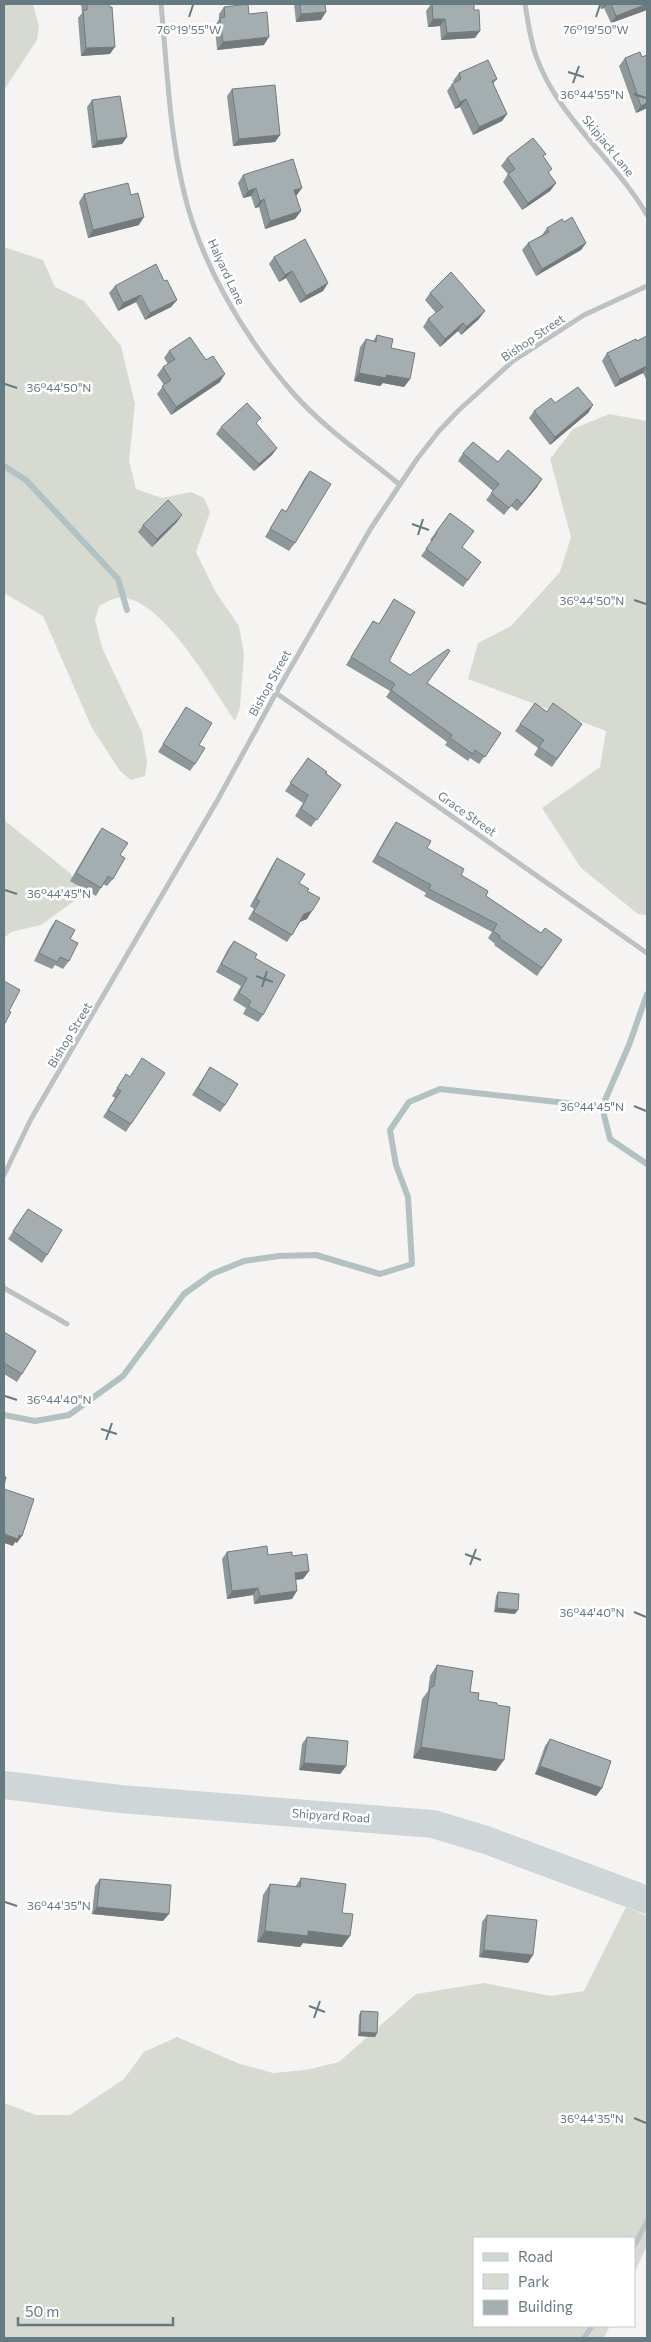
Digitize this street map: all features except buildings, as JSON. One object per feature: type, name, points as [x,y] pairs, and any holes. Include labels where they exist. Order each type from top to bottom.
[{"type":"street","name":"Halyard Lane","points":[[161,4],[174,139],[182,188],[203,246],[221,288],[250,338],[294,394],[330,428],[400,484]]},
{"type":"street","name":"Skipjack Lane","points":[[525,4],[530,37],[536,58],[550,86],[647,215]]},
{"type":"street","name":"Bishop Street","points":[[4,1175],[31,1119],[217,801],[276,692],[371,528],[400,484],[439,431],[514,362],[584,315],[647,286]]},
{"type":"street","name":"Grace Street","points":[[276,692],[647,953]]},
{"type":"street","points":[[4,1288],[67,1324]]},
{"type":"street","name":"Shipyard Road","points":[[4,1785],[120,1799],[433,1824],[486,1840],[647,1900]]},
{"type":"street","points":[[636,2243],[647,2221]]},
{"type":"street","points":[[584,2338],[591,2327]]},
{"type":"green space","points":[[4,4],[33,4],[39,26],[37,40],[4,90]]},
{"type":"green space","points":[[4,247],[43,260],[55,287],[84,301],[121,346],[135,404],[129,461],[136,489],[162,498],[191,492],[204,498],[210,512],[196,552],[215,591],[239,626],[244,654],[240,707],[235,721],[187,650],[158,617],[142,605],[124,597],[113,599],[99,606],[95,620],[103,650],[142,732],[147,762],[145,776],[131,780],[120,771],[92,728],[43,616],[4,593]]},
{"type":"green space","points":[[609,414],[647,421],[647,915],[638,914],[581,868],[542,808],[600,767],[606,731],[468,679],[478,643],[511,626],[560,572],[571,537],[550,459],[573,429]]},
{"type":"green space","points":[[4,820],[70,873],[78,885],[77,899],[41,925],[11,932],[4,938]]},
{"type":"green space","points":[[626,1907],[647,1916],[647,2245],[636,2270],[636,2237],[473,2237],[473,2327],[610,2327],[604,2338],[4,2338],[4,2103],[36,2115],[70,2115],[124,2079],[144,2052],[177,2037],[240,2064],[273,2073],[306,2070],[339,2062],[416,1994],[484,1983],[551,1996],[584,1991]]},
{"type":"waterway","points":[[4,466],[26,480],[118,579],[127,610]]},
{"type":"waterway","points":[[647,994],[629,1045],[602,1107],[610,1139],[647,1164]]},
{"type":"waterway","points":[[4,1415],[35,1421],[69,1415],[123,1376],[184,1294],[212,1274],[244,1261],[279,1256],[316,1255],[380,1274],[412,1264],[408,1197],[396,1165],[390,1130],[409,1102],[440,1089],[602,1107]]}]
